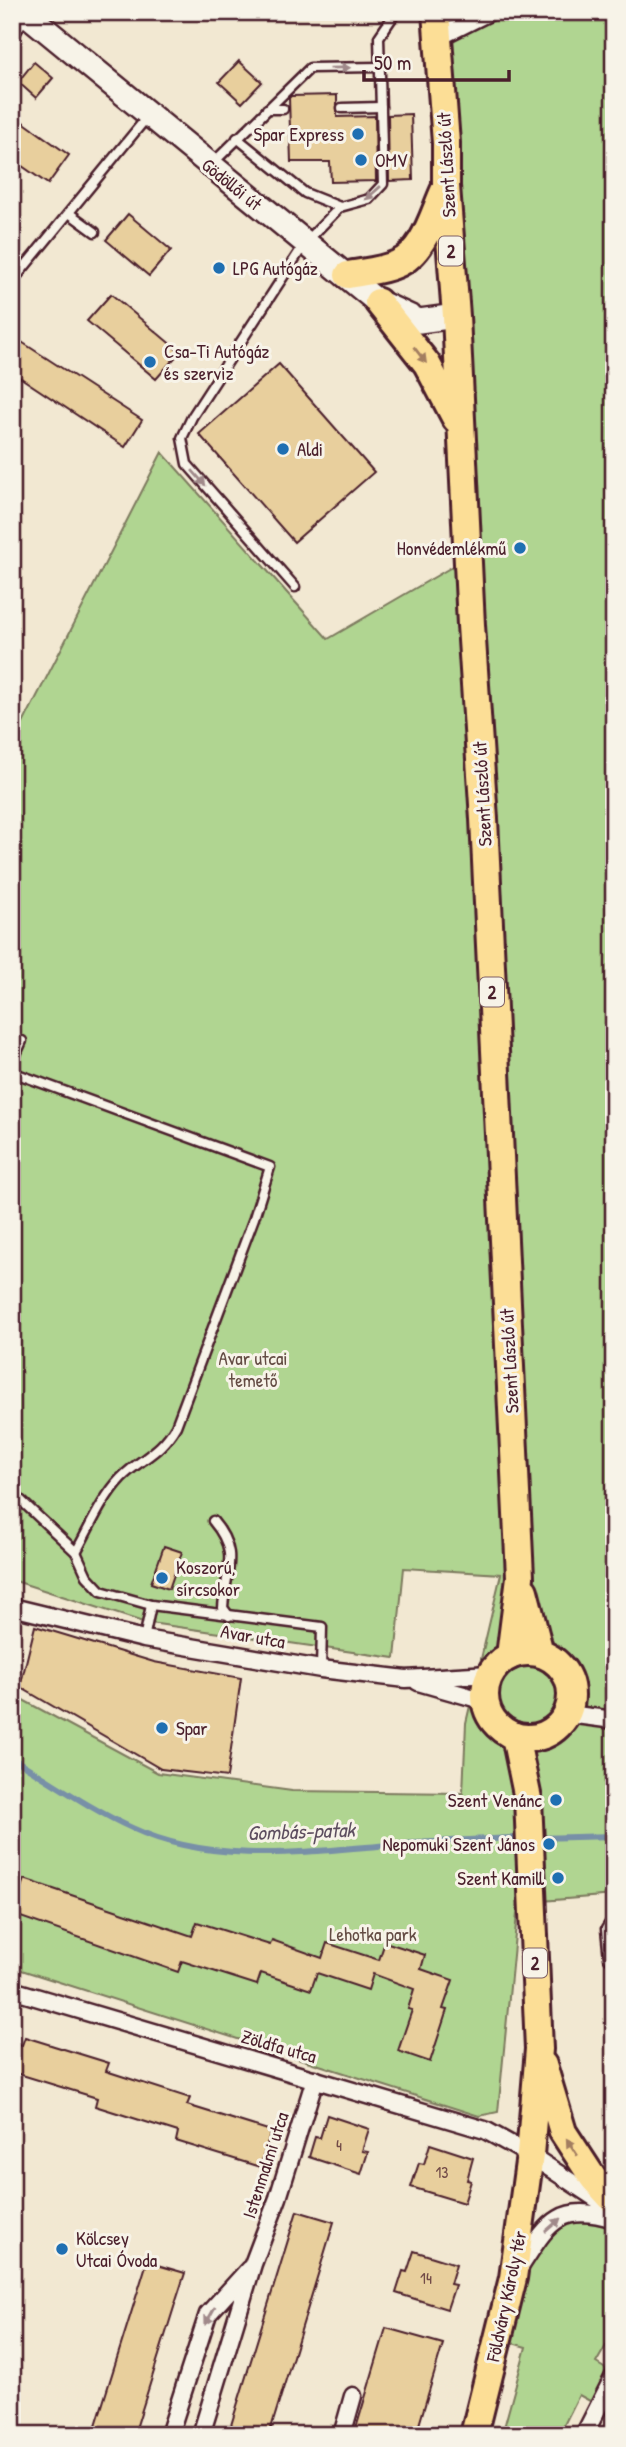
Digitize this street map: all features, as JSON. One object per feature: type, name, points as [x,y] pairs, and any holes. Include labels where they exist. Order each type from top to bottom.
[{"type":"main road","name":"Gödöllői út","points":[[25,14],[378,302],[419,321],[456,316]]},
{"type":"main road","name":"Szent László út","points":[[437,25],[484,819],[520,1577]]},
{"type":"main road","points":[[348,275],[398,264],[411,255],[423,238],[446,186]]},
{"type":"main road","points":[[378,302],[427,364],[460,428]]},
{"type":"main road","name":"2","points":[[520,1577],[540,1653]]},
{"type":"main road","name":"2","points":[[510,1656],[520,1577]]},
{"type":"main road","points":[[525,1652],[540,1653],[558,1665],[570,1683],[568,1714],[560,1725],[546,1734],[531,1738],[515,1736],[501,1729],[490,1717],[485,1702],[485,1688],[498,1664],[510,1656],[525,1652]]},
{"type":"main road","name":"2","points":[[528,1799],[546,1734]]},
{"type":"main road","name":"2","points":[[515,1736],[528,1799],[539,2049],[530,2155]]},
{"type":"main road","points":[[539,2049],[563,2132],[593,2178],[614,2201]]},
{"type":"main road","name":"Földváry Károly tér","points":[[474,2435],[513,2278],[530,2155]]},
{"type":"street","points":[[437,25],[489,12]]},
{"type":"street","name":"Avar utca","points":[[12,1607],[144,1639],[321,1669],[406,1679],[490,1675]]},
{"type":"street","points":[[406,1679],[485,1702]]},
{"type":"street","points":[[568,1714],[614,1720]]},
{"type":"street","name":"Zöldfa utca","points":[[12,1990],[485,2130],[530,2155],[614,2210]]},
{"type":"street","name":"Istenmalmi utca","points":[[201,2435],[253,2264],[278,2198],[315,2079]]},
{"type":"street","points":[[513,2278],[546,2229],[559,2218],[578,2211],[590,2211],[614,2218]]},
{"type":"street","name":"Istenmalmi utca","points":[[169,2435],[208,2314],[253,2264]]},
{"type":"street","points":[[584,2435],[614,2376]]},
{"type":"street","points":[[342,2435],[353,2396]]},
{"type":"lane","points":[[295,587],[187,464],[182,438],[192,416],[305,243],[340,207],[369,199],[383,184],[379,37],[396,12]]},
{"type":"lane","points":[[12,39],[25,14]]},
{"type":"lane","points":[[210,166],[310,68],[380,67]]},
{"type":"lane","points":[[342,108],[381,107]]},
{"type":"lane","points":[[267,109],[283,109]]},
{"type":"lane","points":[[12,282],[148,116]]},
{"type":"lane","points":[[237,138],[305,193],[340,207]]},
{"type":"lane","points":[[69,213],[95,232]]},
{"type":"lane","points":[[12,1063],[22,1041]]},
{"type":"lane","points":[[12,1072],[270,1167],[254,1218],[176,1426],[166,1443],[122,1477],[109,1493],[76,1552]]},
{"type":"lane","points":[[12,1492],[76,1552],[87,1576],[101,1591],[151,1605],[322,1626],[321,1669]]},
{"type":"lane","points":[[213,1521],[225,1536],[230,1556],[223,1608],[229,1616]]},
{"type":"lane","points":[[144,1639],[151,1605]]},
{"type":"lane","points":[[614,1917],[606,1929],[608,1958],[614,1963]]},
{"type":"green space","points":[[510,12],[614,12],[614,1895],[518,1903],[498,2112],[479,2116],[12,1967],[12,1860],[21,1835],[12,1831],[12,1694],[158,1773],[292,1791],[463,1793],[466,1723],[501,1574],[404,1568],[395,1658],[143,1622],[12,1580],[12,745],[162,452],[328,639],[462,561],[430,48]]},
{"type":"green space","points":[[560,2218],[614,2219],[614,2332],[596,2363],[614,2374],[599,2406],[579,2395],[559,2435],[502,2435],[526,2347],[498,2339],[513,2278]]},
{"type":"building","points":[[239,61],[262,82],[242,103],[219,82]]},
{"type":"building","points":[[34,62],[53,78],[36,98],[18,82]]},
{"type":"building","points":[[337,95],[337,117],[375,116],[376,181],[331,182],[330,162],[291,162],[289,98]]},
{"type":"building","points":[[12,114],[69,155],[48,184],[12,159]]},
{"type":"building","points":[[411,114],[413,180],[389,181],[388,115]]},
{"type":"building","points":[[128,214],[171,250],[149,276],[106,240]]},
{"type":"building","points":[[111,294],[180,352],[156,379],[87,321]]},
{"type":"building","points":[[17,339],[142,420],[125,447],[12,372],[12,347]]},
{"type":"building","name":"Aldi","points":[[279,364],[374,472],[294,542],[199,434]]},
{"type":"building","points":[[164,1546],[182,1552],[169,1589],[151,1583]]},
{"type":"building","name":"Spar","points":[[35,1626],[154,1662],[241,1678],[227,1777],[161,1769],[20,1687]]},
{"type":"building","points":[[24,1879],[192,1936],[197,1922],[270,1945],[272,1940],[322,1958],[327,1943],[379,1960],[385,1942],[425,1955],[421,1969],[453,1980],[443,2009],[447,2010],[430,2062],[398,2051],[412,2010],[408,2009],[414,1989],[373,1974],[368,1990],[317,1973],[311,1990],[261,1973],[257,1985],[182,1961],[178,1972],[12,1914]]},
{"type":"building","points":[[25,2037],[109,2063],[106,2071],[190,2098],[187,2105],[271,2131],[260,2167],[176,2141],[178,2132],[95,2106],[97,2098],[12,2072],[12,2042],[22,2045]]},
{"type":"building","points":[[327,2115],[369,2129],[362,2151],[368,2152],[361,2174],[309,2157],[315,2137],[320,2138]]},
{"type":"building","points":[[430,2144],[473,2158],[467,2180],[471,2181],[464,2203],[411,2187],[419,2163],[424,2164]]},
{"type":"building","points":[[297,2211],[334,2222],[269,2435],[228,2435]]},
{"type":"building","points":[[414,2251],[456,2264],[450,2284],[455,2285],[447,2309],[396,2293],[403,2271],[407,2272]]},
{"type":"building","points":[[147,2262],[185,2273],[134,2435],[93,2435]]},
{"type":"building","points":[[386,2328],[443,2344],[416,2435],[354,2435]]},
{"type":"waterway","name":"Gombás-patak","points":[[12,1758],[86,1804],[132,1828],[162,1840],[194,1847],[259,1853],[523,1838]]},
{"type":"waterway","name":"Gombás-patak","points":[[537,1838],[614,1836]]},
{"type":"place","name":"Spar Express","points":[[358,134]]},
{"type":"place","name":"OMV","points":[[361,160]]},
{"type":"place","name":"LPG Autógáz","points":[[219,268]]},
{"type":"place","name":"Csa-Ti Autógáz és szerviz","points":[[150,362]]},
{"type":"place","name":"Aldi","points":[[283,449]]},
{"type":"place","name":"Honvédemlékmű","points":[[520,548]]},
{"type":"place","name":"Koszorú, sírcsokor","points":[[162,1578]]},
{"type":"place","name":"Spar","points":[[162,1728]]},
{"type":"place","name":"Szent Venánc","points":[[556,1800]]},
{"type":"place","name":"Nepomuki Szent János","points":[[549,1844]]},
{"type":"place","name":"Szent Kamill","points":[[558,1878]]},
{"type":"place","name":"Kölcsey Utcai Óvoda","points":[[62,2249]]},
{"type":"park label","name":"Avar utcai temető","points":[[253,1369]]},
{"type":"park label","name":"Lehotka park","points":[[373,1934]]}]
